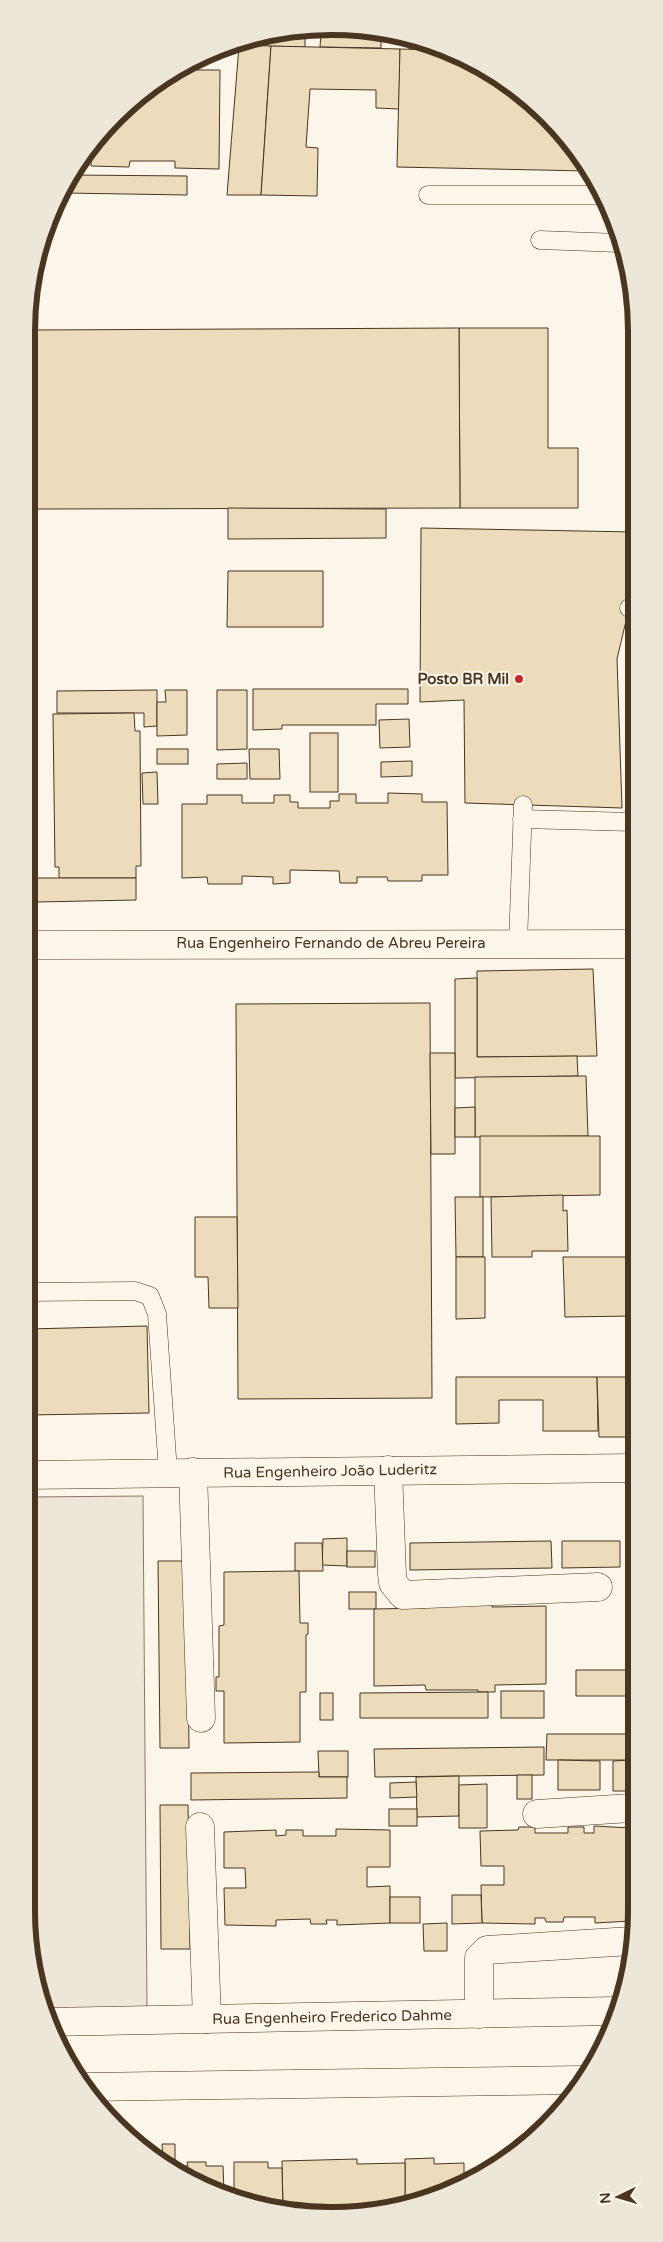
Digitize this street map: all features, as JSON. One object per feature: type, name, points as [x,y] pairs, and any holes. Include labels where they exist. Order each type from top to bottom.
[{"type":"street","name":"Rua Engenheiro Fernando de Abreu Pereira","points":[[35,945],[628,944]]},
{"type":"street","name":"Rua Engenheiro João Luderitz","points":[[35,1475],[628,1468]]},
{"type":"street","points":[[388,1470],[392,1574],[394,1583],[403,1594],[598,1587]]},
{"type":"street","points":[[181,1472],[202,1718]]},
{"type":"street","points":[[537,1814],[628,1808]]},
{"type":"street","points":[[200,1827],[207,2019]]},
{"type":"street","points":[[479,2014],[479,1958],[487,1950],[626,1941]]},
{"type":"street","name":"Rua Engenheiro Frederico Dahme","points":[[57,2022],[610,2011]]},
{"type":"street","points":[[93,2087],[574,2080]]},
{"type":"lane","points":[[428,195],[594,195]]},
{"type":"lane","points":[[540,240],[614,243]]},
{"type":"lane","points":[[518,943],[522,812],[628,822]]},
{"type":"lane","points":[[35,1292],[135,1291],[150,1296],[157,1314],[181,1472]]},
{"type":"shaded area","points":[[143,1496],[147,2010],[53,2011],[45,1987],[38,1949],[35,1910],[35,1497]]},
{"type":"building","points":[[321,36],[351,36],[381,40],[381,48],[320,47]]},
{"type":"building","points":[[305,37],[305,47],[261,46],[261,44],[274,41]]},
{"type":"building","points":[[254,45],[271,46],[261,195],[227,195],[239,50]]},
{"type":"building","points":[[409,45],[422,49],[409,49]]},
{"type":"building","points":[[271,46],[400,49],[399,109],[376,108],[376,90],[310,89],[306,147],[318,148],[317,196],[261,195]]},
{"type":"building","points":[[400,49],[427,51],[463,66],[496,85],[512,96],[541,122],[567,151],[580,171],[397,167]]},
{"type":"building","points":[[192,70],[220,70],[219,169],[175,168],[175,161],[130,161],[129,167],[91,166],[91,161],[89,161],[109,136],[151,96]]},
{"type":"building","points":[[80,175],[187,176],[187,195],[70,193]]},
{"type":"building","points":[[459,328],[548,328],[548,448],[578,448],[578,508],[460,508]]},
{"type":"building","points":[[459,328],[460,508],[35,509],[35,330]]},
{"type":"building","points":[[228,508],[386,509],[386,538],[228,539]]},
{"type":"building","name":"Posto BR Mil","points":[[421,528],[628,532],[628,612],[617,659],[622,808],[465,803],[464,700],[420,702]]},
{"type":"building","points":[[228,571],[323,571],[323,627],[227,627]]},
{"type":"building","points":[[253,689],[408,689],[408,704],[376,704],[376,725],[282,725],[282,729],[253,730]]},
{"type":"building","points":[[157,690],[157,726],[144,727],[144,713],[57,713],[57,691]]},
{"type":"building","points":[[165,690],[187,690],[187,735],[157,736],[157,702],[166,702]]},
{"type":"building","points":[[217,690],[247,690],[247,749],[217,750]]},
{"type":"building","points":[[134,713],[135,731],[140,731],[141,866],[136,866],[136,878],[59,878],[59,867],[55,867],[53,714]]},
{"type":"building","points":[[409,719],[410,747],[380,748],[379,720]]},
{"type":"building","points":[[310,733],[338,733],[338,792],[310,792]]},
{"type":"building","points":[[157,749],[188,749],[188,764],[157,764]]},
{"type":"building","points":[[249,749],[279,749],[280,779],[250,779]]},
{"type":"building","points":[[412,761],[412,776],[381,777],[381,762]]},
{"type":"building","points":[[247,763],[247,779],[217,779],[217,764]]},
{"type":"building","points":[[157,772],[158,804],[143,804],[142,773]]},
{"type":"building","points":[[388,793],[422,794],[422,802],[447,802],[448,875],[422,875],[422,881],[388,881],[387,877],[357,877],[357,883],[340,883],[339,871],[290,870],[290,883],[273,884],[273,877],[242,876],[242,884],[208,884],[207,877],[182,878],[182,804],[207,804],[207,795],[242,795],[242,803],[274,803],[274,795],[290,795],[290,802],[298,802],[298,808],[330,808],[330,801],[339,801],[339,794],[356,794],[356,803],[388,803]]},
{"type":"building","points":[[36,878],[136,878],[136,900],[36,902]]},
{"type":"building","points":[[593,969],[597,1056],[477,1057],[477,971]]},
{"type":"building","points":[[477,978],[477,1057],[577,1056],[578,1076],[455,1078],[455,979]]},
{"type":"building","points":[[430,1003],[432,1398],[238,1399],[236,1004]]},
{"type":"building","points":[[430,1053],[455,1053],[455,1154],[431,1154]]},
{"type":"building","points":[[586,1076],[588,1136],[475,1137],[475,1077]]},
{"type":"building","points":[[475,1107],[475,1137],[455,1137],[455,1108]]},
{"type":"building","points":[[480,1136],[600,1136],[600,1195],[480,1197]]},
{"type":"building","points":[[563,1195],[563,1211],[567,1210],[568,1251],[532,1251],[532,1257],[492,1257],[491,1197]]},
{"type":"building","points":[[455,1197],[483,1197],[483,1257],[456,1257]]},
{"type":"building","points":[[195,1217],[237,1217],[238,1308],[209,1308],[208,1277],[195,1277]]},
{"type":"building","points":[[456,1257],[485,1257],[485,1318],[456,1319]]},
{"type":"building","points":[[563,1257],[628,1257],[628,1316],[565,1317]]},
{"type":"building","points":[[147,1326],[149,1413],[35,1415],[35,1329]]},
{"type":"building","points":[[456,1377],[597,1377],[598,1431],[543,1431],[543,1400],[499,1400],[499,1423],[456,1424]]},
{"type":"building","points":[[597,1377],[628,1377],[628,1437],[599,1437]]},
{"type":"building","points":[[347,1538],[347,1566],[322,1565],[323,1539]]},
{"type":"building","points":[[551,1541],[552,1568],[410,1570],[410,1543]]},
{"type":"building","points":[[562,1541],[620,1541],[620,1567],[562,1568]]},
{"type":"building","points":[[295,1543],[322,1543],[323,1571],[295,1571]]},
{"type":"building","points":[[347,1551],[375,1551],[375,1567],[347,1567]]},
{"type":"building","points":[[158,1561],[187,1561],[189,1748],[160,1748]]},
{"type":"building","points":[[299,1571],[300,1623],[308,1623],[308,1634],[306,1635],[306,1692],[300,1692],[300,1742],[224,1743],[224,1691],[216,1691],[216,1677],[219,1677],[219,1626],[224,1625],[224,1572]]},
{"type":"building","points":[[349,1592],[376,1592],[376,1609],[349,1609]]},
{"type":"building","points":[[425,1600],[492,1602],[492,1607],[546,1606],[546,1684],[495,1685],[495,1692],[478,1692],[478,1690],[426,1690],[425,1685],[374,1686],[374,1609],[425,1608]]},
{"type":"building","points":[[576,1670],[628,1670],[628,1696],[576,1696]]},
{"type":"building","points":[[501,1691],[544,1691],[544,1718],[501,1718]]},
{"type":"building","points":[[488,1692],[488,1718],[360,1718],[360,1693]]},
{"type":"building","points":[[320,1693],[333,1693],[333,1720],[320,1720]]},
{"type":"building","points":[[547,1734],[628,1734],[628,1760],[546,1760]]},
{"type":"building","points":[[544,1747],[544,1775],[375,1777],[374,1749]]},
{"type":"building","points":[[318,1751],[348,1751],[348,1777],[319,1777]]},
{"type":"building","points":[[558,1760],[600,1761],[600,1790],[558,1790]]},
{"type":"building","points":[[628,1760],[628,1791],[613,1791],[613,1761]]},
{"type":"building","points":[[319,1772],[319,1777],[347,1777],[347,1798],[191,1800],[191,1773]]},
{"type":"building","points":[[517,1775],[532,1775],[532,1799],[517,1799]]},
{"type":"building","points":[[459,1776],[459,1816],[417,1817],[416,1777]]},
{"type":"building","points":[[416,1782],[417,1797],[390,1798],[390,1783]]},
{"type":"building","points":[[487,1784],[487,1828],[459,1828],[459,1785]]},
{"type":"building","points":[[160,1805],[188,1805],[190,1949],[161,1949]]},
{"type":"building","points":[[389,1809],[417,1809],[417,1826],[389,1826]]},
{"type":"building","points":[[594,1826],[628,1828],[627,1921],[595,1923],[595,1917],[564,1917],[563,1922],[546,1922],[545,1918],[535,1918],[535,1924],[482,1923],[481,1885],[504,1885],[504,1866],[481,1866],[480,1831],[518,1830],[519,1827],[535,1827],[535,1833],[568,1833],[568,1827],[584,1827],[584,1833],[594,1833]]},
{"type":"building","points":[[336,1829],[390,1830],[390,1867],[367,1867],[367,1887],[390,1886],[390,1923],[337,1925],[337,1920],[326,1920],[327,1924],[311,1924],[310,1919],[276,1920],[276,1926],[225,1925],[224,1888],[246,1888],[245,1868],[224,1868],[224,1832],[276,1830],[276,1836],[286,1835],[286,1830],[303,1830],[303,1836],[336,1836]]},
{"type":"building","points":[[452,1895],[481,1895],[482,1923],[452,1924]]},
{"type":"building","points":[[390,1897],[420,1897],[420,1923],[390,1923]]},
{"type":"building","points":[[447,1923],[447,1951],[424,1951],[423,1924]]},
{"type":"building","points":[[162,2144],[175,2144],[175,2162],[163,2154]]},
{"type":"building","points":[[434,2158],[434,2164],[464,2163],[464,2175],[427,2191],[405,2198],[405,2159]]},
{"type":"building","points":[[357,2159],[357,2164],[405,2163],[405,2198],[370,2204],[332,2207],[283,2202],[282,2161]]},
{"type":"building","points":[[187,2162],[206,2162],[206,2166],[223,2166],[224,2186],[181,2166],[188,2166]]},
{"type":"building","points":[[234,2162],[268,2162],[268,2168],[282,2168],[283,2202],[234,2190]]},
{"type":"place","name":"Posto BR Mil","points":[[519,679]]}]
